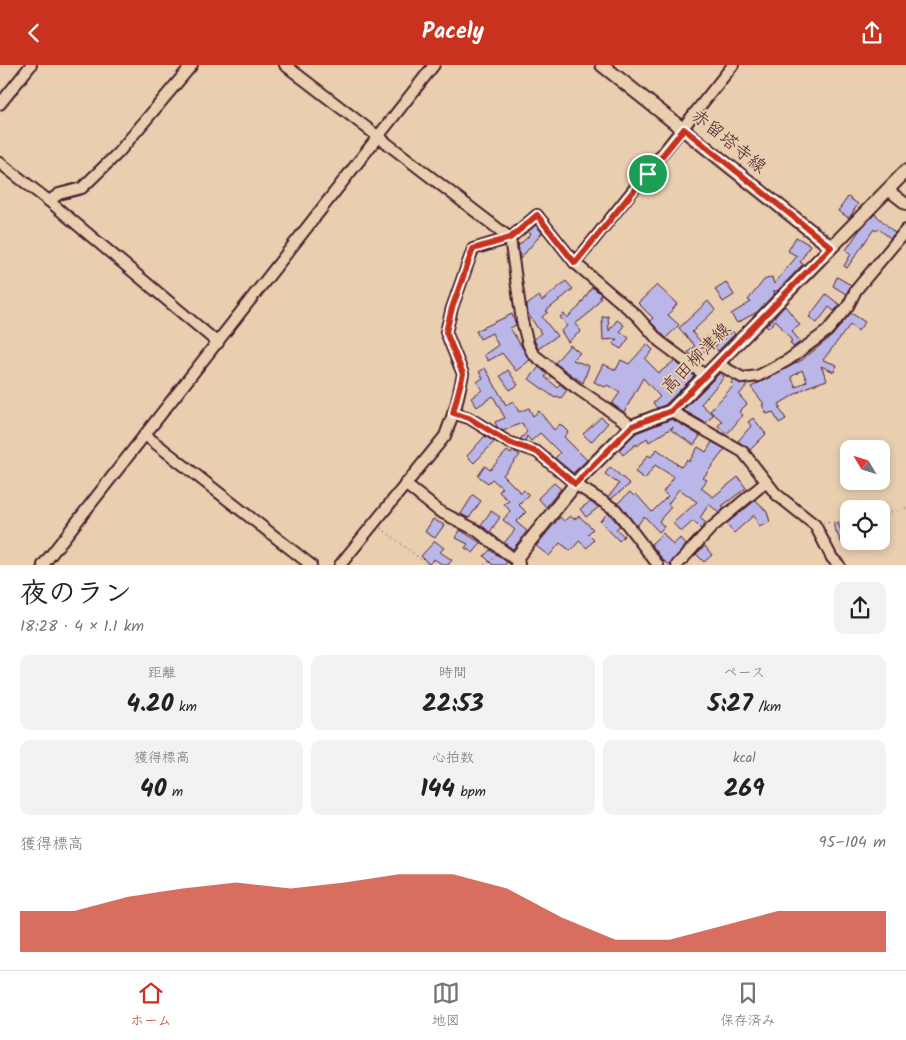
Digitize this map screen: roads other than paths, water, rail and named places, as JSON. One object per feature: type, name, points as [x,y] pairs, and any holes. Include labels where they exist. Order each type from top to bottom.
[{"type":"main road","name":"赤留塔寺線","points":[[602,65],[831,247]]},
{"type":"main road","name":"高田柳津線","points":[[518,563],[517,557],[575,484],[632,426],[671,411],[906,171]]},
{"type":"street","points":[[0,105],[30,65]]},
{"type":"street","points":[[48,201],[59,194],[82,188],[118,153],[192,65]]},
{"type":"street","points":[[285,65],[510,238],[522,321],[528,344],[533,354],[575,387],[632,426]]},
{"type":"street","points":[[43,565],[434,65]]},
{"type":"street","points":[[575,263],[684,129],[733,65]]},
{"type":"street","points":[[0,163],[218,343]]},
{"type":"street","points":[[888,190],[906,204]]},
{"type":"street","points":[[340,565],[444,436],[453,413],[463,374],[446,332],[452,308],[473,249],[510,238],[537,215],[575,263],[637,316],[659,341],[706,376]]},
{"type":"street","points":[[718,364],[743,378],[758,376],[788,360],[826,331],[848,305],[856,290],[906,230]]},
{"type":"street","points":[[671,411],[743,453],[776,494],[815,525],[832,558],[839,565]]},
{"type":"street","points":[[453,413],[469,418],[508,442],[537,452],[575,484],[616,510],[658,565]]},
{"type":"street","points":[[144,435],[311,565]]},
{"type":"street","points":[[677,565],[711,528],[766,482]]},
{"type":"street","points":[[406,484],[440,511],[466,523],[518,563]]}]
